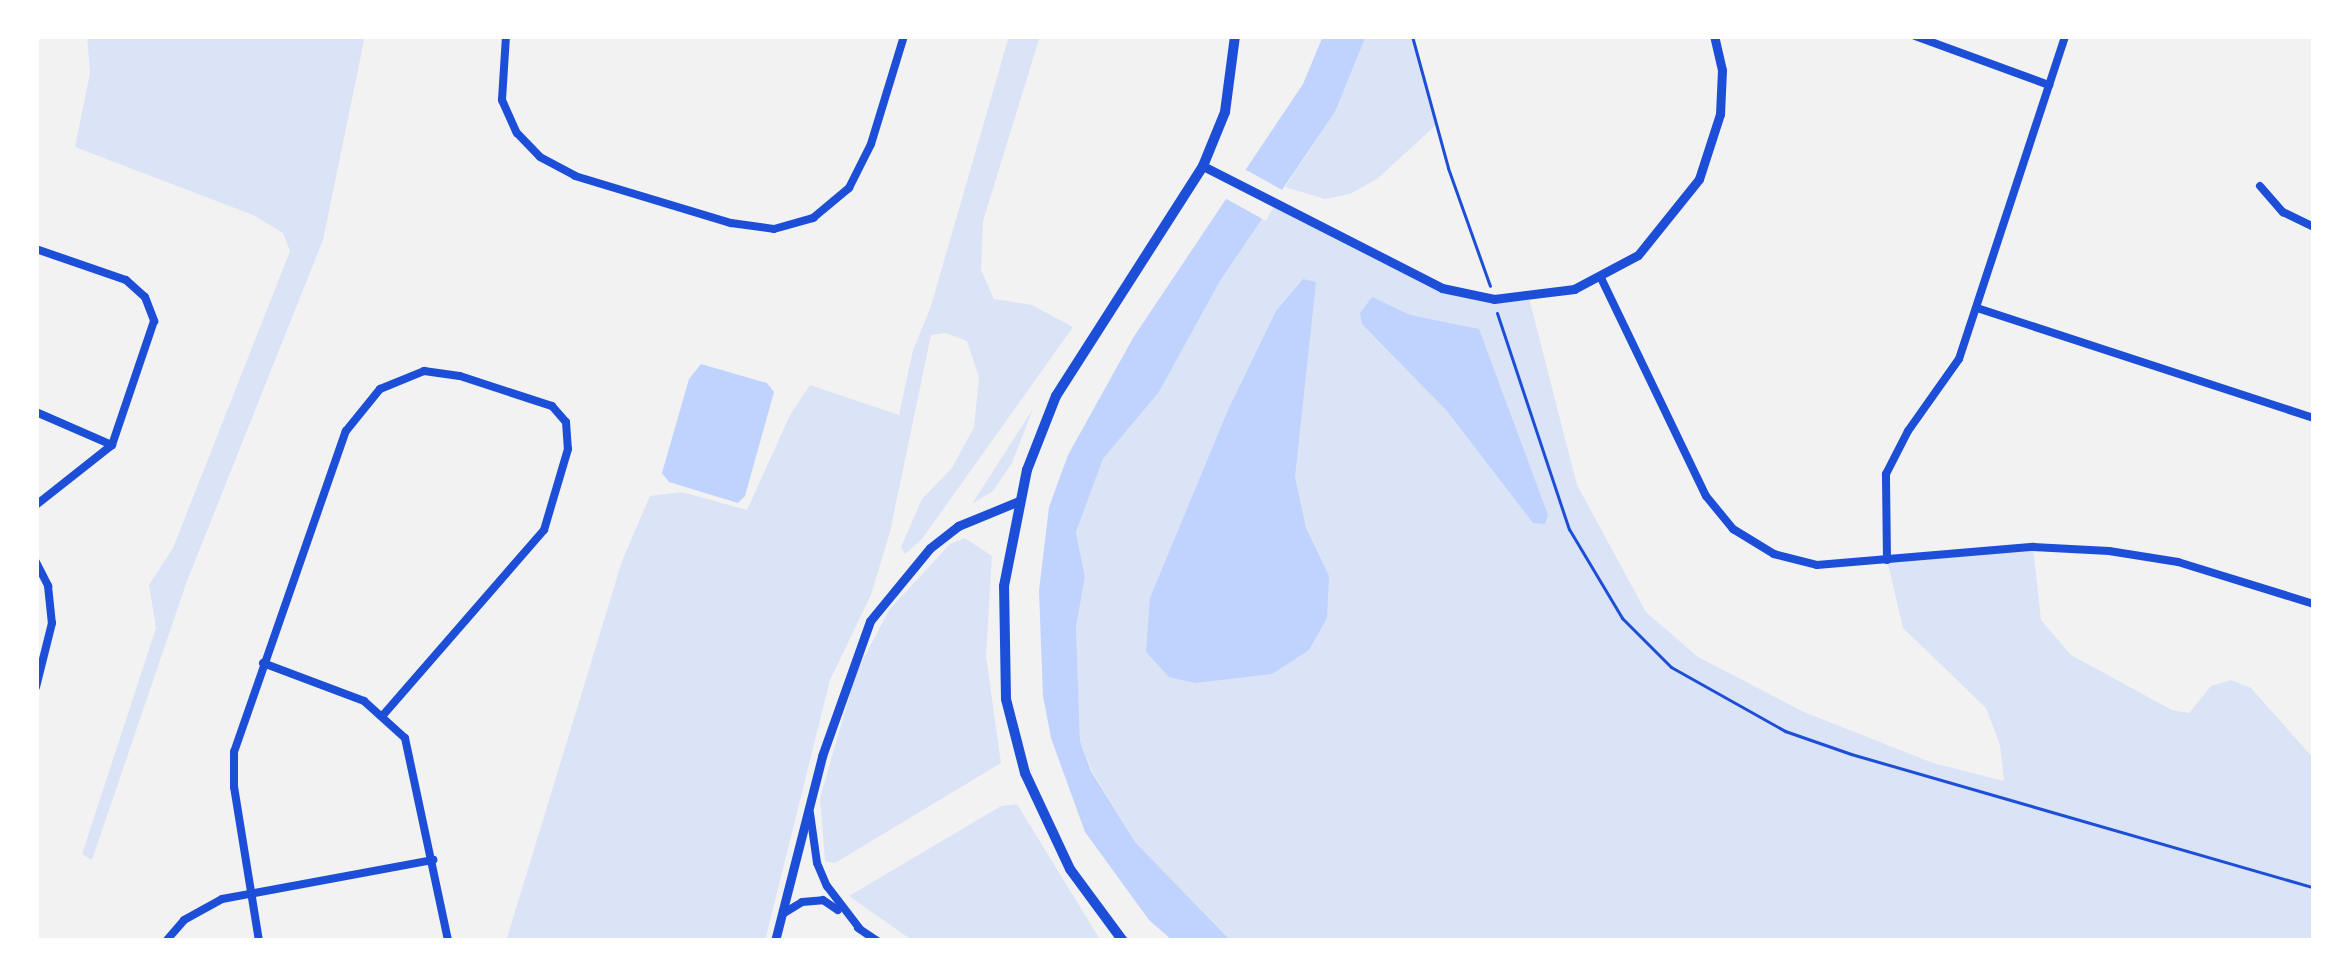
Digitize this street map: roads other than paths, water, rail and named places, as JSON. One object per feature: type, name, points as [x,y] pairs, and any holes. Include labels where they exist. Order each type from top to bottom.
[{"type":"main road","points":[[1123,941],[1088,898],[1051,836],[1012,734],[1001,626],[1019,501],[1056,396],[1203,166],[1225,112],[1234,36]]},
{"type":"street","points":[[506,36],[502,100],[517,133],[540,158],[575,176],[731,224],[774,229],[813,218],[849,188],[871,144],[904,36]]},
{"type":"street","points":[[1203,166],[1287,213],[1442,287],[1478,296],[1529,298],[1601,278],[1653,241],[1699,179],[1720,114],[1721,70],[1714,36]]},
{"type":"street","points":[[1915,36],[2049,86]]},
{"type":"street","points":[[1887,560],[1883,493],[1891,460],[1959,359],[2065,36]]},
{"type":"street","points":[[2260,186],[2283,212],[2314,226]]},
{"type":"street","points":[[36,249],[126,280],[149,303],[153,331],[112,445],[36,505]]},
{"type":"street","points":[[1601,278],[1706,496],[1733,530],[1761,548],[1799,562],[2033,548],[2109,551],[2178,562],[2314,604]]},
{"type":"street","points":[[1977,308],[2314,418]]},
{"type":"street","points":[[260,941],[233,766],[263,663],[340,443],[380,389],[414,372],[445,373],[546,403],[566,422],[566,460],[539,538],[384,714]]},
{"type":"street","points":[[36,412],[112,445]]},
{"type":"street","points":[[775,941],[839,699],[870,621],[930,548],[958,526],[1019,501]]},
{"type":"street","points":[[36,562],[48,586],[52,623],[36,687]]},
{"type":"street","points":[[263,663],[384,714],[411,747],[448,941]]},
{"type":"street","points":[[809,809],[817,863],[838,905],[860,929]]},
{"type":"street","points":[[166,941],[204,907],[250,893],[433,860]]},
{"type":"street","points":[[784,913],[802,902],[823,900],[877,941]]},
{"type":"water","points":[[1323,36],[1366,36],[1335,112],[1220,281],[1159,392],[1103,459],[1076,532],[1085,577],[1076,627],[1080,741],[1091,771],[1135,842],[1231,941],[1173,941],[1149,920],[1085,832],[1051,738],[1043,696],[1039,591],[1049,507],[1068,455],[1133,338],[1303,84]]},
{"type":"water","points":[[1303,279],[1316,282],[1295,477],[1306,528],[1329,576],[1327,618],[1309,650],[1272,674],[1195,683],[1169,677],[1146,652],[1150,598],[1228,410],[1276,311]]},
{"type":"water","points":[[1372,297],[1410,315],[1479,329],[1548,515],[1545,524],[1533,523],[1447,411],[1362,324],[1360,313]]},
{"type":"water","points":[[701,364],[767,383],[774,392],[745,496],[738,503],[669,482],[662,473],[689,379]]}]
